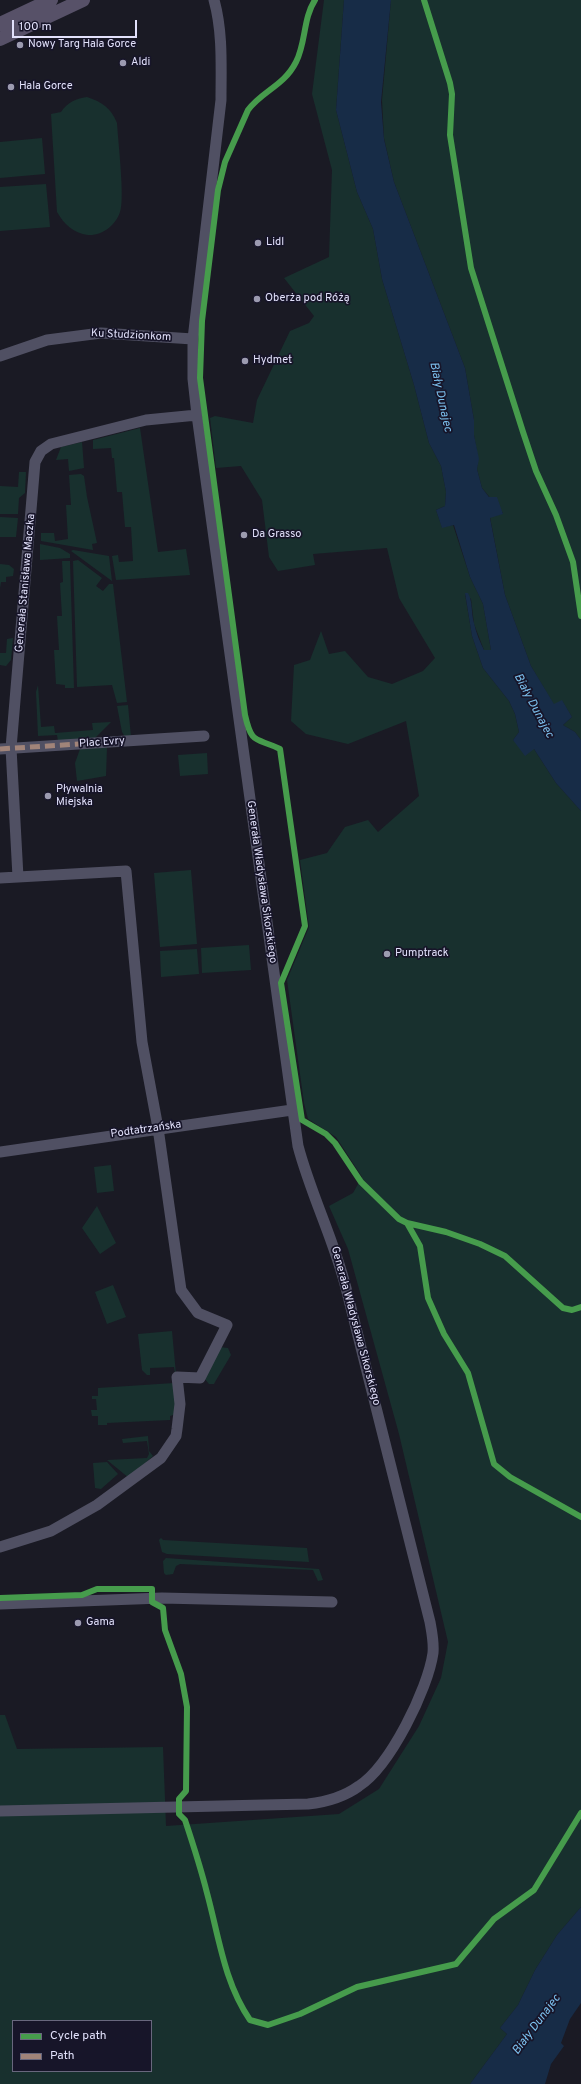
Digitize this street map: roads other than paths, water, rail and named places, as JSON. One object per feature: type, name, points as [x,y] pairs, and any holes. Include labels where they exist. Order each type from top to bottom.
[{"type":"main road","points":[[0,24],[51,0]]},
{"type":"main road","points":[[0,39],[83,0]]},
{"type":"street","points":[[209,0],[216,3]]},
{"type":"street","name":"Generała Władysława Sikorskiego","points":[[0,1811],[308,1804],[332,1799],[360,1786],[376,1773],[383,1764],[398,1740],[426,1680],[433,1653],[430,1622],[344,1280],[335,1250],[304,1170],[292,1110],[197,415],[193,379],[193,339],[220,118],[221,61],[216,3]]},
{"type":"street","name":"Ku Studzionkom","points":[[0,356],[47,340],[86,334],[101,333],[193,339]]},
{"type":"street","name":"Generała Stanisława Maczka","points":[[18,877],[11,748],[35,462],[41,452],[51,444],[146,420],[197,415]]},
{"type":"street","name":"Plac Evry","points":[[0,749],[204,736]]},
{"type":"street","points":[[0,878],[126,870],[142,1042],[158,1128],[181,1290],[198,1313],[227,1325],[200,1378],[177,1376],[180,1404],[176,1436],[161,1458],[98,1505],[58,1527],[0,1547]]},
{"type":"street","name":"Podtatrzańska","points":[[0,1152],[158,1128],[292,1110]]},
{"type":"street","points":[[0,1604],[162,1598],[332,1602]]},
{"type":"water","name":"Biały Dunajec","points":[[344,0],[391,0],[381,102],[384,139],[394,182],[465,368],[474,420],[474,435],[479,459],[477,469],[482,488],[489,497],[497,497],[503,514],[490,518],[505,595],[531,666],[554,704],[562,700],[572,717],[563,725],[575,732],[581,740],[581,811],[556,783],[534,749],[525,756],[513,740],[519,732],[515,714],[509,701],[483,668],[472,636],[465,593],[468,593],[470,596],[473,619],[481,644],[484,650],[491,650],[483,604],[470,577],[454,525],[442,528],[436,510],[445,506],[446,492],[441,466],[429,443],[414,385],[382,279],[373,229],[357,192],[336,110]]},
{"type":"water","name":"Biały Dunajec","points":[[581,1907],[581,2003],[570,2019],[561,2043],[564,2046],[551,2064],[545,2084],[470,2084],[507,2034],[500,2028],[518,2005],[535,1970],[557,1935]]},
{"type":"place","name":"Nowy Targ Hala Gorce","points":[[20,45]]},
{"type":"place","name":"Aldi","points":[[123,63]]},
{"type":"place","name":"Hala Gorce","points":[[11,87]]},
{"type":"place","name":"Lidl","points":[[258,243]]},
{"type":"place","name":"Oberża pod Różą","points":[[257,299]]},
{"type":"place","name":"Hydmet","points":[[245,361]]},
{"type":"place","name":"Da Grasso","points":[[244,535]]},
{"type":"place","name":"Pływalnia Miejska","points":[[48,796]]},
{"type":"place","name":"Pumptrack","points":[[387,954]]},
{"type":"place","name":"Gama","points":[[78,1623]]}]
